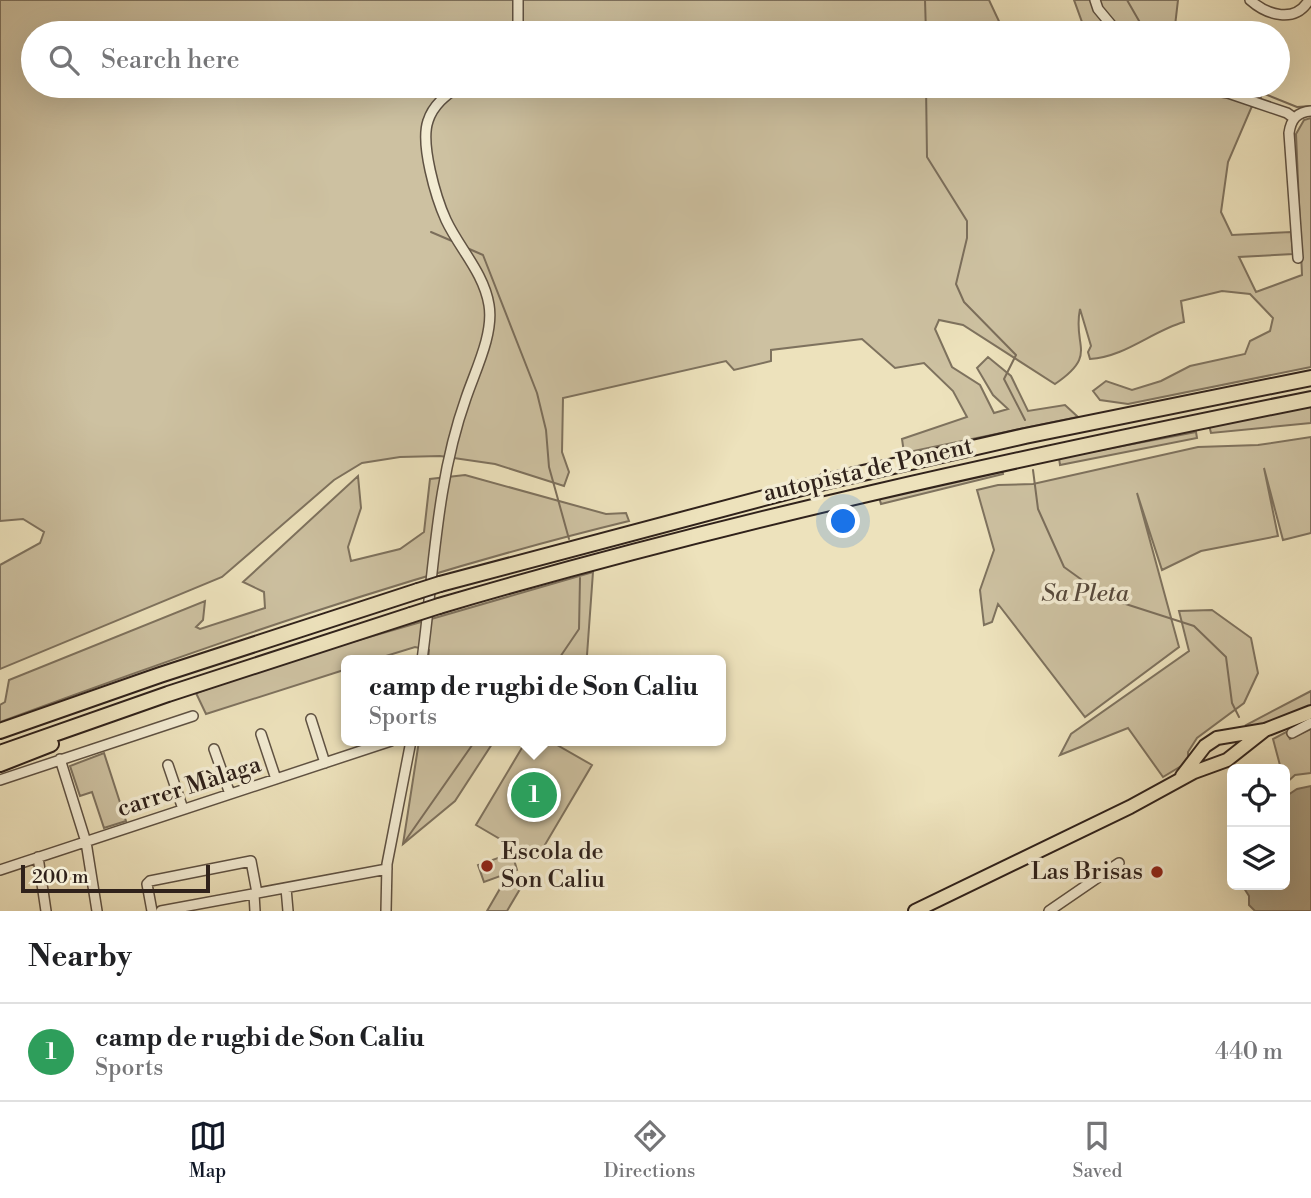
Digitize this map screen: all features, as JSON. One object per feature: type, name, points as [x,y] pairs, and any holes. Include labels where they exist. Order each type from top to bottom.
[{"type":"highway","name":"autopista de Ponent","points":[[0,732],[160,674],[418,591],[435,582],[840,478],[1025,436],[1311,378]]},
{"type":"highway","name":"autopista de Ponent","points":[[211,679],[439,606],[658,545],[854,496],[1311,399]]},
{"type":"highway","points":[[0,753],[211,679]]},
{"type":"highway","points":[[0,764],[92,725],[173,697],[211,679]]},
{"type":"main road","points":[[1174,783],[1217,739],[1265,730],[1311,712]]},
{"type":"main road","points":[[915,911],[1227,759],[1265,730]]},
{"type":"main road","points":[[1217,739],[1232,744],[1227,759]]},
{"type":"main road","points":[[1217,739],[1210,754],[1215,760],[1227,759]]},
{"type":"street","points":[[518,0],[518,21]]},
{"type":"street","points":[[1095,0],[1098,9],[1108,21]]},
{"type":"street","points":[[1250,0],[1277,16],[1287,16],[1295,13],[1309,0]]},
{"type":"street","points":[[423,655],[435,582],[444,480],[458,420],[487,332],[490,308],[484,286],[446,220],[433,180],[426,141],[428,121],[443,98]]},
{"type":"street","points":[[1243,98],[1287,113],[1294,118]]},
{"type":"street","points":[[1298,258],[1289,133],[1294,118],[1311,111]]},
{"type":"street","points":[[0,780],[193,716]]},
{"type":"street","points":[[311,719],[325,762]]},
{"type":"street","points":[[1292,733],[1311,723]]},
{"type":"street","points":[[261,734],[276,779]]},
{"type":"street","name":"carrer Màlaga","points":[[0,870],[375,746]]},
{"type":"street","points":[[386,911],[387,869],[410,746]]},
{"type":"street","points":[[214,750],[230,794]]},
{"type":"street","points":[[60,758],[86,842],[97,911]]},
{"type":"street","points":[[168,765],[183,809]]},
{"type":"street","points":[[38,858],[46,911]]},
{"type":"street","points":[[152,911],[147,884],[150,881],[251,861],[255,911]]},
{"type":"street","points":[[1049,911],[1119,863]]},
{"type":"street","points":[[161,911],[199,908],[255,894],[387,869]]},
{"type":"street","points":[[286,888],[288,911]]},
{"type":"green space","points":[[0,0],[989,0],[999,21],[21,21],[21,98],[1261,98],[1257,108],[1252,106],[1228,162],[1221,212],[1232,235],[1291,232],[1293,254],[1239,257],[1256,292],[1302,275],[1296,134],[1304,120],[1311,118],[1311,367],[1128,404],[1100,400],[1093,391],[1106,381],[1132,390],[1161,381],[1190,366],[1245,354],[1250,341],[1270,331],[1273,318],[1250,294],[1222,291],[1181,301],[1184,322],[1115,354],[1090,359],[1088,352],[1091,346],[1080,309],[1080,357],[1068,374],[1055,384],[963,325],[939,320],[935,329],[952,367],[980,385],[994,413],[1008,409],[993,395],[977,368],[988,357],[1011,376],[1028,411],[1065,405],[1078,417],[904,453],[902,439],[967,417],[953,391],[924,363],[895,368],[862,339],[771,350],[771,361],[734,370],[726,361],[563,398],[562,452],[569,472],[564,486],[495,464],[440,456],[400,457],[362,463],[334,480],[222,577],[0,669],[0,565],[40,543],[44,532],[23,519],[0,521]]},
{"type":"green space","points":[[1074,0],[1178,0],[1176,21],[1082,21]]},
{"type":"green space","points":[[1311,405],[1311,423],[1211,433],[1209,425]]},
{"type":"green space","points":[[1196,432],[1197,438],[1060,465],[1059,458]]},
{"type":"green space","name":"Sa Pleta","points":[[1311,437],[1311,533],[1283,540],[1264,468],[1278,536],[1201,551],[1162,570],[1137,493],[1179,647],[1085,717],[998,604],[992,622],[984,625],[980,590],[994,550],[977,490],[998,485],[1033,484],[1198,447],[1258,445]]},
{"type":"green space","points":[[1002,469],[1003,474],[881,504],[879,497]]},
{"type":"green space","points":[[465,475],[606,514],[626,513],[629,521],[390,587],[155,666],[0,722],[0,705],[5,702],[9,680],[205,601],[203,620],[196,627],[200,629],[265,608],[264,592],[243,582],[358,476],[361,508],[348,547],[351,561],[400,549],[424,532],[430,479]]},
{"type":"green space","points":[[593,572],[587,655],[428,655],[429,650],[415,647],[389,655],[341,655],[341,671],[206,714],[196,693],[307,655]]},
{"type":"green space","points":[[1212,610],[1251,638],[1258,673],[1244,703],[1197,738],[1188,752],[1188,762],[1163,777],[1128,728],[1060,755],[1071,734],[1189,651],[1179,611]]},
{"type":"green space","points":[[1311,691],[1311,707],[1272,723],[1248,728],[1246,725]]},
{"type":"green space","points":[[1311,729],[1311,773],[1295,775],[1290,780],[1290,764],[1280,764],[1273,739],[1286,732],[1290,739]]},
{"type":"green space","points":[[418,746],[491,746],[455,801],[403,844]]},
{"type":"green space","points":[[523,746],[559,746],[592,765],[536,860],[476,825]]},
{"type":"green space","points":[[104,753],[126,821],[104,828],[92,792],[80,796],[70,766]]},
{"type":"green space","points":[[512,853],[517,870],[484,882],[478,865]]},
{"type":"green space","points":[[505,880],[520,889],[507,911],[487,911]]},
{"type":"shaded area","points":[[1311,786],[1311,911],[1255,911],[1249,905],[1249,896],[1245,890],[1290,890],[1290,794]]},
{"type":"waterway","points":[[925,0],[926,21]]},
{"type":"waterway","points":[[1127,0],[1139,21]]},
{"type":"waterway","points":[[926,98],[927,157],[967,221],[967,238],[956,284],[964,302],[1016,355],[1004,379],[1025,420]]},
{"type":"waterway","points":[[1275,98],[1297,107],[1311,106]]},
{"type":"waterway","points":[[431,232],[452,241]]},
{"type":"waterway","points":[[467,248],[483,255],[537,393],[546,430],[549,467],[569,539]]},
{"type":"waterway","points":[[1033,470],[1038,509],[1064,567],[1107,598],[1194,626],[1226,657],[1232,703],[1239,717]]},
{"type":"waterway","points":[[561,655],[579,629],[580,578]]},
{"type":"waterway","points":[[403,844],[472,746]]},
{"type":"place","name":"camp de rugbi de Son Caliu","points":[[534,795]]},
{"type":"place","name":"Escola de Son Caliu","points":[[487,866]]},
{"type":"place","name":"Las Brisas","points":[[1157,872]]}]
